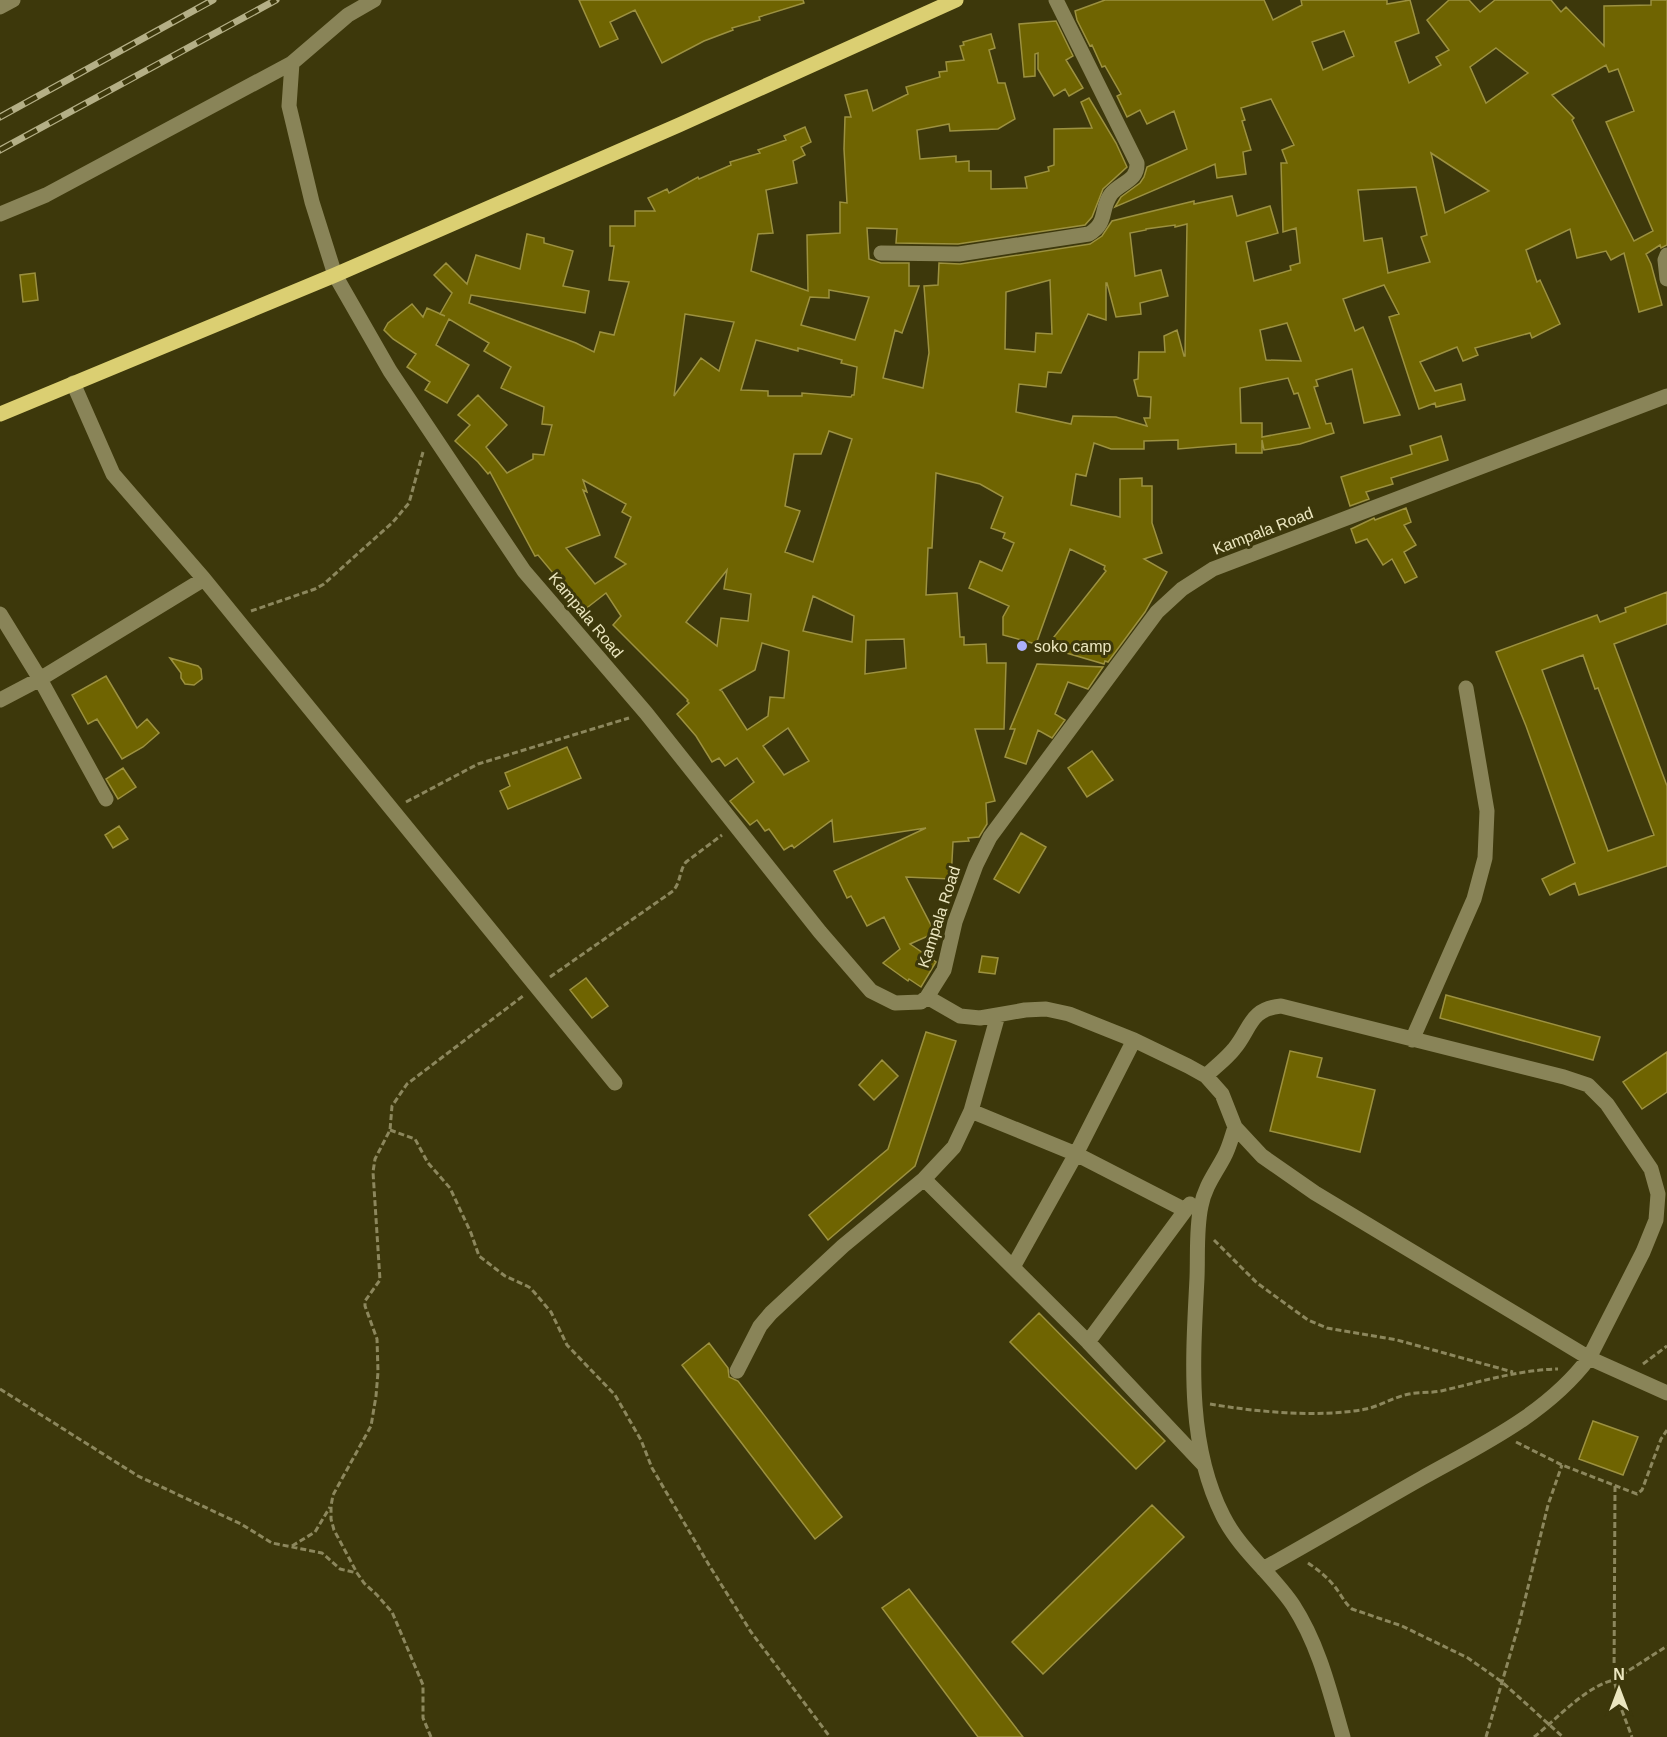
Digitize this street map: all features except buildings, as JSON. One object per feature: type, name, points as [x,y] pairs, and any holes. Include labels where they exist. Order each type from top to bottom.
[{"type":"main road","points":[[0,414],[335,274],[689,120],[956,0]]},
{"type":"street","points":[[0,7],[13,0]]},
{"type":"street","points":[[0,214],[46,195],[292,63],[348,15],[374,0]]},
{"type":"street","points":[[881,253],[959,254],[1089,234],[1098,228],[1110,195],[1119,186],[1133,178],[1137,170],[1137,163],[1056,0]]},
{"type":"street","name":"Kampala Road","points":[[292,63],[289,106],[312,202],[335,274],[390,371],[524,571],[646,713],[820,932],[871,991],[895,1003],[921,1002],[927,997],[944,970],[955,922],[976,865],[990,837],[1157,612],[1182,590],[1212,569],[1667,396]]},
{"type":"street","points":[[1667,255],[1665,260],[1667,279]]},
{"type":"street","points":[[73,383],[113,474],[204,579],[615,1083]]},
{"type":"street","points":[[0,700],[40,679],[204,579]]},
{"type":"street","points":[[0,614],[40,679],[106,799]]},
{"type":"street","points":[[1412,1040],[1474,899],[1485,858],[1487,812],[1466,688]]},
{"type":"street","points":[[927,997],[960,1016],[980,1018],[1025,1010],[1046,1009],[1069,1014],[1134,1040],[1206,1076],[1222,1095],[1235,1127],[1262,1156],[1315,1193],[1585,1364],[1627,1375],[1667,1393]]},
{"type":"street","points":[[1206,1076],[1235,1049],[1257,1014],[1269,1007],[1281,1006],[1564,1077],[1588,1085],[1607,1104],[1651,1169],[1662,1216],[1585,1364],[1549,1398],[1501,1435],[1263,1569]]},
{"type":"street","points":[[737,1371],[755,1336],[771,1313],[843,1246],[924,1179],[954,1147],[971,1111],[998,1015]]},
{"type":"street","points":[[1013,1267],[1076,1154],[1134,1040]]},
{"type":"street","points":[[971,1111],[1076,1154],[1185,1210]]},
{"type":"street","points":[[1088,1342],[1185,1210],[1206,1186],[1225,1155],[1235,1127]]},
{"type":"street","points":[[924,1179],[1088,1342],[1203,1464]]},
{"type":"street","points":[[1206,1186],[1199,1225],[1194,1401],[1203,1464],[1209,1485],[1224,1518],[1293,1607],[1308,1634],[1323,1665],[1343,1737]]},
{"type":"path","points":[[234,617],[324,584],[393,522],[409,503],[429,430]]},
{"type":"path","points":[[392,810],[478,764],[646,713]]},
{"type":"path","points":[[292,1546],[315,1532],[331,1506],[336,1487],[371,1426],[378,1372],[377,1339],[364,1306],[380,1280],[373,1172],[375,1160],[390,1130],[392,1106],[407,1084],[537,986],[673,891],[679,883],[686,862],[736,824]]},
{"type":"path","points":[[390,1130],[415,1139],[428,1163],[446,1182],[471,1233],[478,1256],[505,1276],[534,1292],[551,1312],[567,1345],[615,1395],[641,1440],[652,1468],[709,1566],[751,1632],[830,1737]]},
{"type":"path","points":[[1199,1225],[1257,1283],[1308,1320],[1326,1328],[1397,1340],[1515,1373]]},
{"type":"path","points":[[1627,1375],[1667,1346]]},
{"type":"path","points":[[1194,1401],[1244,1410],[1322,1413],[1366,1409],[1409,1394],[1438,1392],[1515,1373],[1585,1364]]},
{"type":"path","points":[[0,1389],[138,1476],[241,1524],[272,1543],[322,1553],[335,1567],[357,1573]]},
{"type":"path","points":[[1501,1435],[1562,1465],[1630,1492],[1640,1492],[1661,1439],[1667,1430]]},
{"type":"path","points":[[1486,1737],[1522,1614],[1548,1505],[1562,1465]]},
{"type":"path","points":[[1615,1486],[1614,1680],[1632,1737]]},
{"type":"path","points":[[331,1506],[332,1526],[357,1573],[392,1612],[423,1685],[423,1718],[431,1737]]},
{"type":"path","points":[[1289,1555],[1307,1562],[1320,1571],[1352,1609],[1402,1626],[1468,1658],[1502,1682],[1563,1737]]},
{"type":"path","points":[[1534,1737],[1588,1692],[1605,1682],[1614,1680],[1667,1646]]},
{"type":"railway","points":[[0,117],[213,0]]},
{"type":"railway","points":[[0,150],[276,0]]},
{"type":"place","name":"soko camp","points":[[1022,646]]}]
